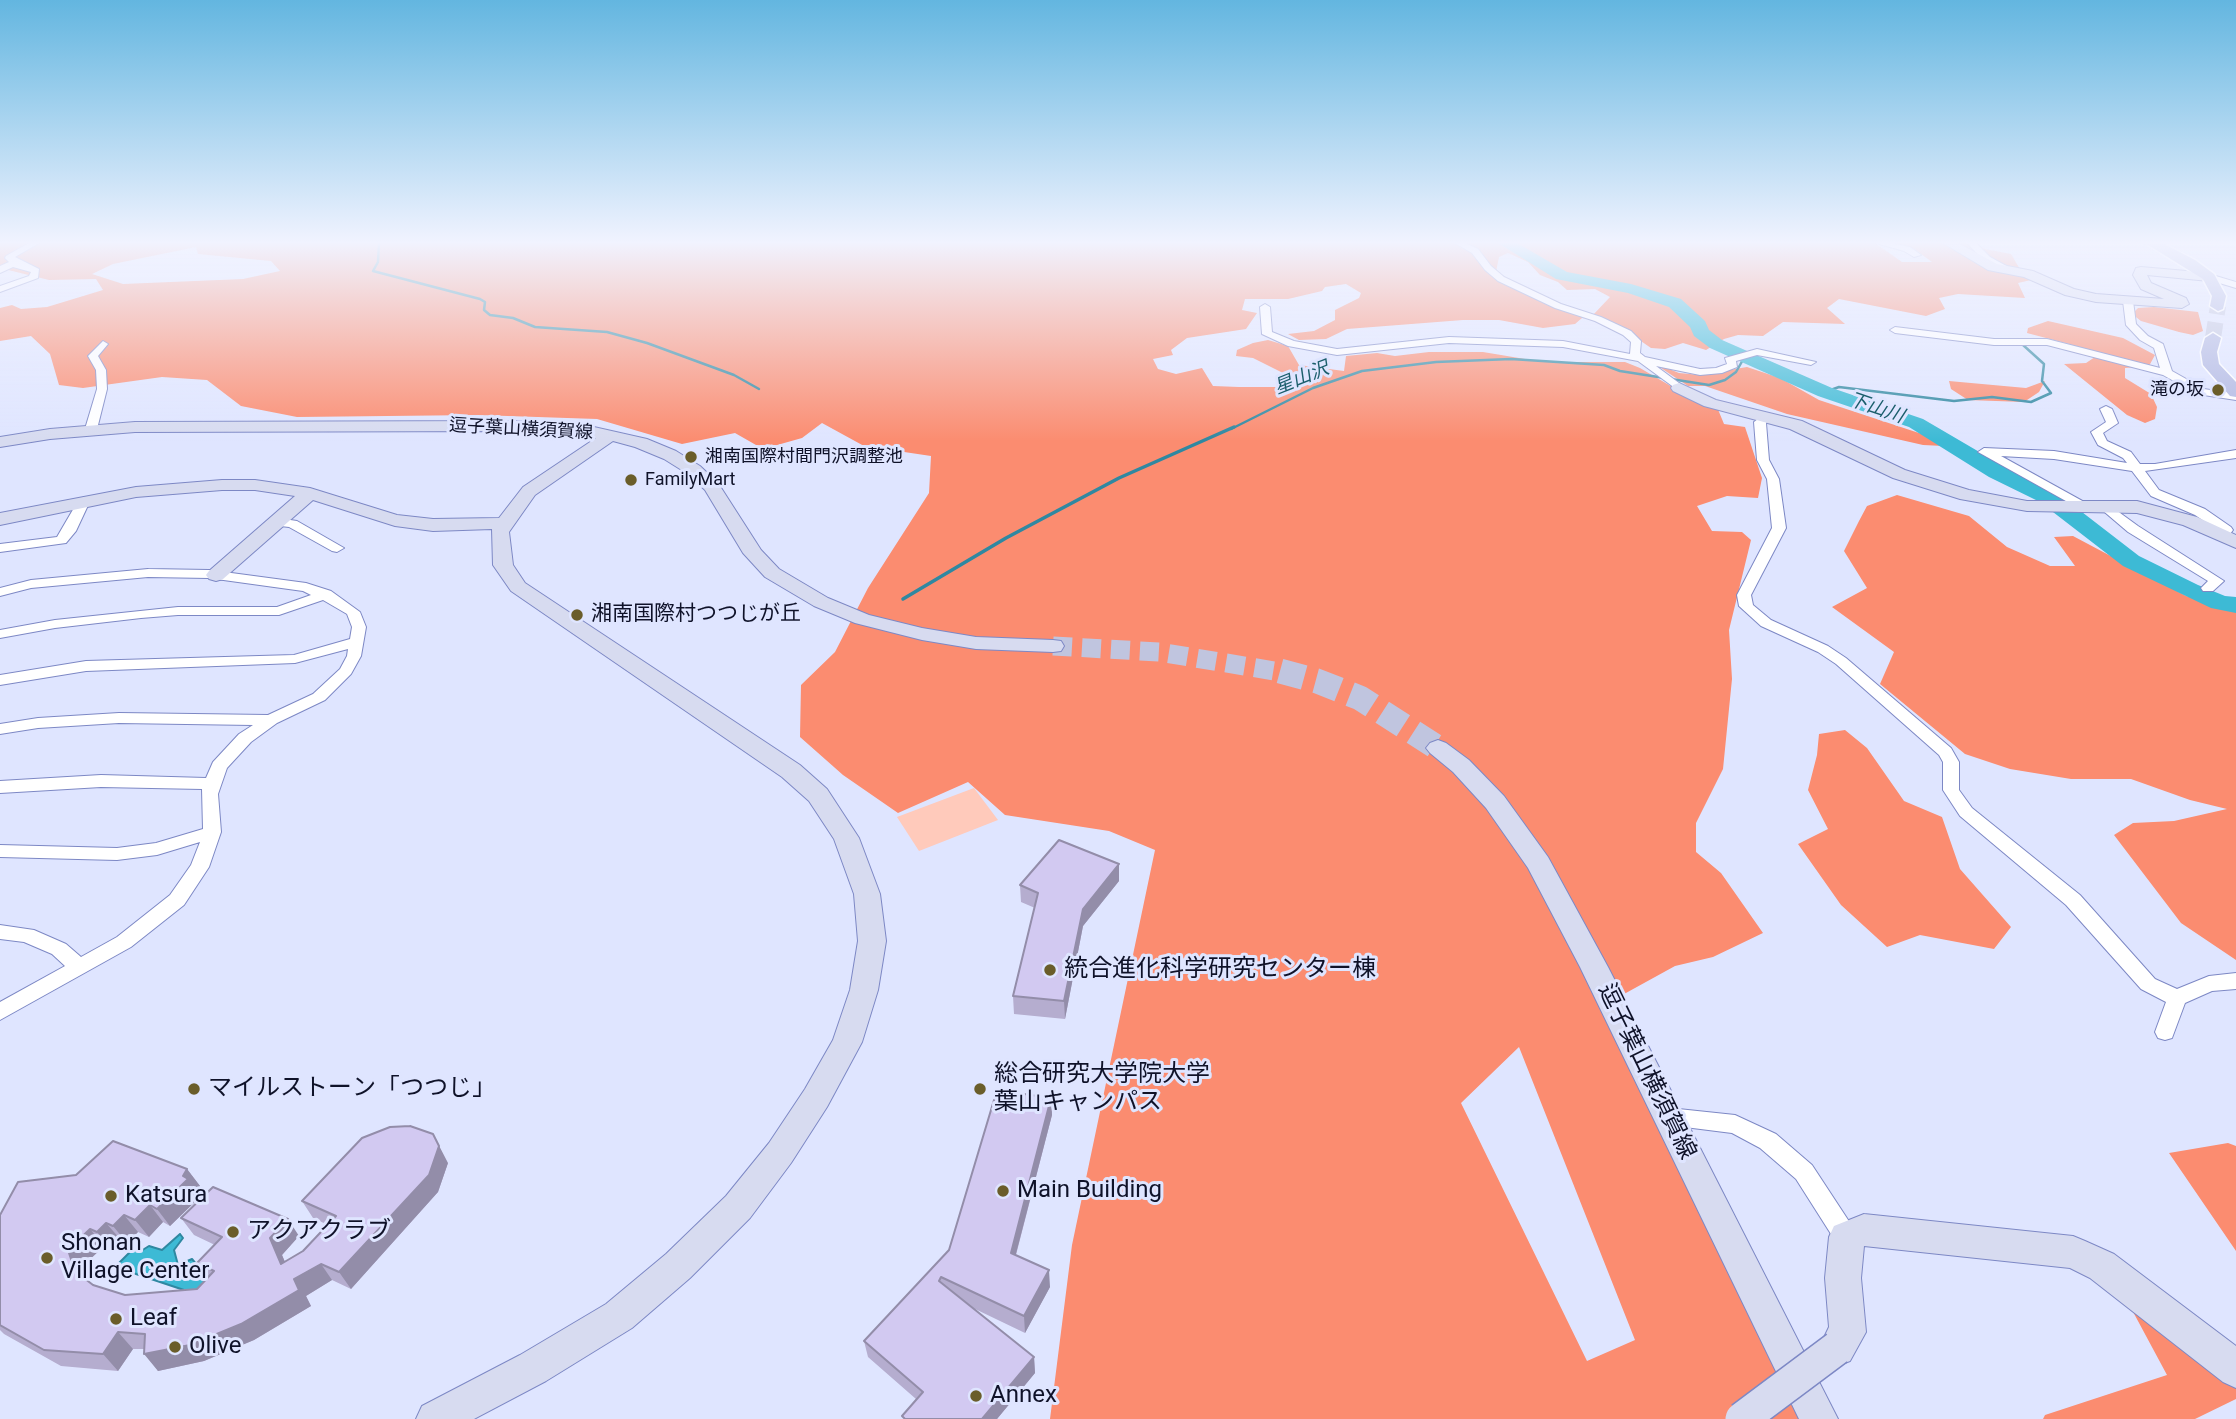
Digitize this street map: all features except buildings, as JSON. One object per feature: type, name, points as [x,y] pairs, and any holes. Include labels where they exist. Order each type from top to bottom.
[{"type":"main road","points":[[2213,338],[2208,352],[2211,365],[2236,391]]},
{"type":"street","points":[[1265,309],[1267,334],[1275,339],[1328,351],[1459,340],[1563,344],[1678,370],[1700,372],[1718,371],[1733,365],[1729,360],[1764,352],[1811,362]]},
{"type":"street","points":[[1568,309],[1628,333],[1636,341],[1634,354],[1679,388],[1710,403],[1766,416],[1828,438],[1912,479],[1991,501],[2047,506],[2137,508],[2170,514],[2229,539]]},
{"type":"street","points":[[2129,309],[2131,326],[2144,338],[2159,346],[2167,373]]},
{"type":"street","points":[[1895,330],[1994,342],[2047,342],[2167,373],[2201,392],[2236,397]]},
{"type":"street","points":[[91,429],[102,389],[101,370],[93,356],[103,344]]},
{"type":"street","points":[[2106,409],[2112,423],[2097,432],[2102,443],[2127,456],[2155,493],[2200,512],[2226,530],[2229,539]]},
{"type":"street","points":[[1766,416],[1760,422],[1763,460],[1773,479],[1779,505],[1779,528],[1744,595],[1746,606],[1766,623],[1823,649],[1841,661],[1945,752],[1951,762],[1951,790],[1966,812],[2073,900],[2148,984],[2177,998]]},
{"type":"street","name":"逗子葉山横須賀線","points":[[0,442],[91,429],[176,426],[512,426],[585,430],[611,435],[670,455],[694,470],[712,487],[753,553],[772,573],[821,603],[862,619],[922,634],[976,643],[1053,646]]},
{"type":"street","points":[[435,1419],[533,1368],[618,1315],[678,1266],[738,1207],[788,1142],[816,1098],[847,1042],[864,990],[872,941],[865,888],[846,838],[818,795],[791,771],[517,587],[503,565],[500,545],[504,523],[529,491],[611,435]]},
{"type":"street","points":[[2079,506],[1984,453],[2076,457],[2134,468],[2155,468],[2236,454]]},
{"type":"street","points":[[0,519],[136,492],[255,485],[310,493],[395,520],[433,525],[504,523]]},
{"type":"street","points":[[216,575],[310,493]]},
{"type":"street","points":[[0,548],[61,540],[69,531],[84,501]]},
{"type":"street","points":[[2105,506],[2133,529],[2217,581],[2208,588]]},
{"type":"street","points":[[277,522],[292,524],[337,548]]},
{"type":"street","points":[[0,592],[31,584],[80,578],[148,573],[216,575],[281,582],[326,594],[353,612],[359,626],[354,656],[346,671],[332,686],[319,697],[271,720],[232,751],[219,766],[211,784],[212,832],[200,867],[177,901],[124,942],[0,1012]]},
{"type":"street","points":[[0,634],[55,624],[178,611],[279,611],[326,594]]},
{"type":"street","points":[[0,680],[86,666],[295,659],[355,642]]},
{"type":"street","points":[[0,729],[38,723],[119,718],[271,720]]},
{"type":"street","name":"逗子葉山横須賀線","points":[[1438,748],[1461,766],[1495,802],[1539,864],[1669,1117],[1819,1419]]},
{"type":"street","points":[[0,787],[101,781],[211,784]]},
{"type":"street","points":[[0,851],[117,854],[157,849],[212,832]]},
{"type":"street","points":[[0,932],[27,935],[59,949],[79,967]]},
{"type":"street","points":[[2165,1032],[2177,998],[2209,984],[2236,981]]},
{"type":"street","points":[[1669,1117],[1735,1124],[1768,1141],[1804,1172],[1846,1237],[1843,1278],[1849,1332],[1837,1348],[1742,1419]]},
{"type":"street","points":[[1846,1237],[1864,1230],[2073,1252],[2102,1266],[2236,1369]]},
{"type":"shaded area","points":[[0,309],[1242,309],[1257,313],[1246,329],[1187,338],[1171,350],[1173,355],[1153,359],[1158,369],[1176,374],[1202,368],[1213,386],[1286,387],[1293,378],[1253,358],[1236,356],[1237,350],[1268,340],[1288,346],[1299,365],[1344,371],[1346,356],[1483,352],[1543,362],[1625,362],[1686,395],[1717,407],[1724,424],[1745,427],[1762,478],[1758,498],[1727,496],[1697,506],[1712,531],[1742,532],[1751,540],[1729,630],[1732,679],[1723,769],[1696,823],[1696,852],[1721,873],[1763,933],[1713,957],[1675,966],[1615,999],[1806,1419],[1050,1419],[1072,1245],[1155,850],[1109,831],[1005,815],[968,782],[898,813],[843,775],[800,737],[801,685],[835,652],[868,588],[929,493],[931,456],[864,446],[822,423],[802,438],[763,449],[735,433],[682,444],[597,419],[478,415],[297,417],[241,406],[207,380],[162,377],[83,388],[59,385],[50,354],[31,336],[0,341]],"holes":[[[1519,1047],[1635,1340],[1587,1361],[1461,1103]]]},
{"type":"shaded area","points":[[1570,309],[1593,315],[1598,309],[1828,309],[1845,324],[1783,322],[1763,336],[1738,335],[1724,339],[1706,350],[1683,343],[1665,349],[1651,348],[1622,328],[1602,319],[1582,318],[1575,324],[1543,328],[1499,320],[1463,320],[1347,329],[1326,339],[1299,340],[1288,334],[1314,331],[1335,320],[1335,310]]},
{"type":"shaded area","points":[[1891,309],[1944,309],[1926,316]]},
{"type":"shaded area","points":[[2137,309],[2198,312],[2203,331],[2193,335],[2179,332],[2141,321],[2132,314]]},
{"type":"shaded area","points":[[2048,321],[2123,338],[2155,355],[2149,366],[2125,368],[2125,378],[2151,394],[2157,407],[2155,419],[2145,423],[2127,415],[2064,364],[2086,363],[2095,357],[2069,344],[2027,333],[2028,328]]},
{"type":"shaded area","points":[[1747,367],[1780,378],[1819,400],[1925,435],[1944,446],[1923,445],[1787,414],[1705,386],[1688,386],[1661,368],[1679,373],[1700,375]]},
{"type":"shaded area","points":[[1949,381],[2026,388],[2045,381],[2039,392],[2024,402],[1968,400],[1951,389]]},
{"type":"shaded area","points":[[1897,495],[1969,516],[2007,547],[2050,566],[2075,566],[2054,537],[2073,536],[2186,596],[2236,610],[2236,960],[2181,923],[2114,835],[2133,823],[2174,821],[2227,809],[2190,800],[2131,779],[2071,779],[2010,769],[1965,754],[1880,684],[1894,652],[1832,607],[1867,588],[1844,551],[1867,506]]},
{"type":"shaded area","points":[[1845,730],[1867,748],[1904,801],[1942,817],[1960,869],[2011,927],[1994,949],[1920,935],[1887,947],[1841,905],[1798,844],[1828,829],[1808,790],[1819,734]]},
{"type":"shaded area","points":[[974,788],[998,820],[919,851],[897,817]]},
{"type":"shaded area","points":[[2228,1143],[2236,1146],[2236,1251],[2169,1153]]},
{"type":"shaded area","points":[[2124,1295],[2236,1381],[2236,1399],[2195,1419],[2043,1419],[2045,1415],[2167,1375]]},
{"type":"water","points":[[180,1234],[183,1238],[174,1250],[178,1265],[192,1259],[206,1276],[205,1297],[115,1267],[131,1251],[141,1251],[149,1246],[162,1250]]},
{"type":"waterway","points":[[484,309],[490,315],[513,318],[535,327],[607,332],[647,343],[734,375],[759,389]]},
{"type":"waterway","name":"下山川","points":[[1682,309],[1699,325],[1700,332],[1716,344],[1825,392],[1916,423],[1997,472],[2048,497],[2131,561],[2220,603],[2236,605]]},
{"type":"waterway","points":[[1825,392],[1839,387],[1954,401],[1992,397],[2031,402],[2051,393],[2042,381],[2044,364],[2023,345]]},
{"type":"waterway","name":"星山沢","points":[[1231,429],[1313,388],[1362,371],[1436,362],[1511,359],[1604,365],[1620,371],[1709,385],[1725,380],[1736,372],[1744,358]]},
{"type":"waterway","name":"星山沢","points":[[903,599],[1006,538],[1119,478],[1234,427]]},
{"type":"tunnel","points":[[2213,338],[2217,309]]},
{"type":"tunnel","points":[[1053,646],[1159,652],[1287,673]]},
{"type":"tunnel","points":[[1280,671],[1317,681],[1360,698],[1438,748]]},
{"type":"place","name":"滝の坂","points":[[2218,390]]},
{"type":"place","name":"湘南国際村間門沢調整池","points":[[691,457]]},
{"type":"place","name":"FamilyMart","points":[[631,480]]},
{"type":"place","name":"湘南国際村つつじが丘","points":[[577,615]]},
{"type":"place","name":"統合進化科学研究センター棟","points":[[1050,970]]},
{"type":"place","name":"マイルストーン「つつじ」","points":[[194,1089]]},
{"type":"place","name":"総合研究大学院大学 葉山キャンパス","points":[[980,1089]]},
{"type":"place","name":"Main Building","points":[[1003,1191]]},
{"type":"place","name":"Katsura","points":[[111,1196]]},
{"type":"place","name":"アクアクラブ","points":[[233,1232]]},
{"type":"place","name":"Shonan Village Center","points":[[47,1258]]},
{"type":"place","name":"Leaf","points":[[116,1319]]},
{"type":"place","name":"Olive","points":[[175,1347]]},
{"type":"place","name":"Annex","points":[[976,1396]]}]
